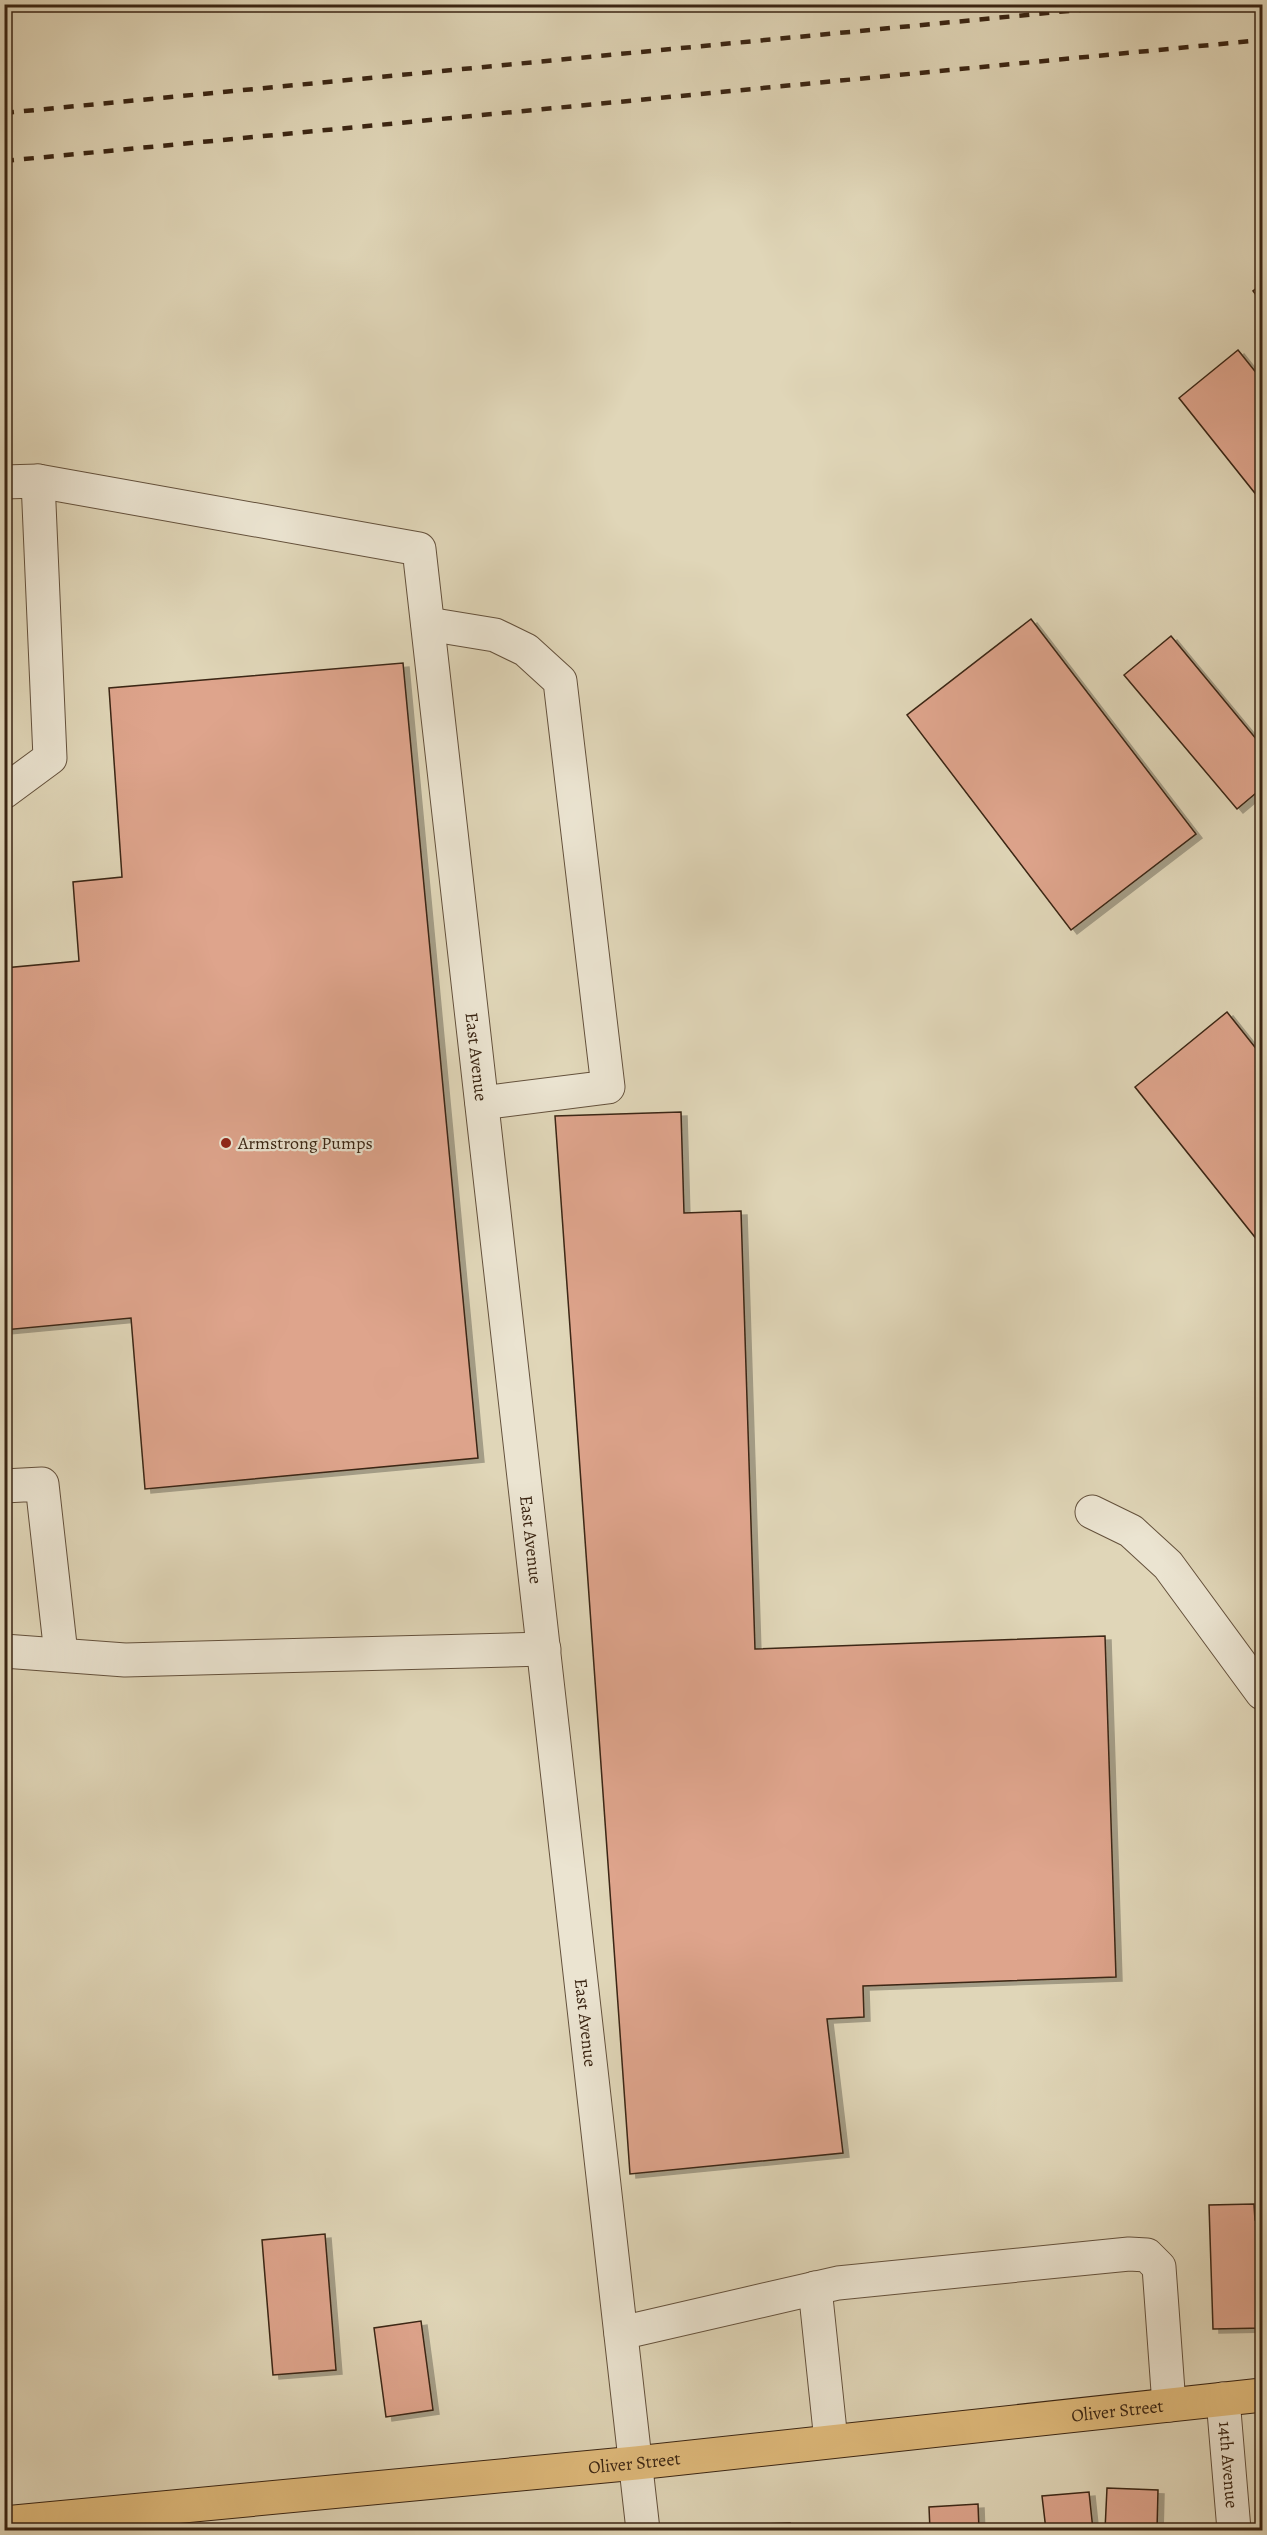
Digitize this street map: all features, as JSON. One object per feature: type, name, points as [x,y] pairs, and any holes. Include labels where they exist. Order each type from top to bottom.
[{"type":"main road","name":"Oliver Street","points":[[4,2523],[81,2523],[1263,2395]]},
{"type":"street","points":[[4,482],[38,481],[50,758],[4,792]]},
{"type":"street","name":"East Avenue","points":[[38,481],[419,549],[644,2530]]},
{"type":"street","points":[[429,624],[495,635],[526,650],[560,681],[608,1087],[482,1103]]},
{"type":"street","points":[[4,1486],[42,1484],[60,1654]]},
{"type":"street","points":[[1092,1512],[1131,1531],[1168,1565],[1263,1694]]},
{"type":"street","points":[[4,1651],[125,1660],[544,1649]]},
{"type":"street","points":[[621,2333],[838,2283],[1094,2257],[1148,2255],[1159,2267],[1169,2405]]},
{"type":"street","points":[[816,2288],[831,2441]]},
{"type":"street","name":"14th Avenue","points":[[1223,2399],[1234,2530]]},
{"type":"building","points":[[1262,284],[1262,303],[1253,291]]},
{"type":"building","points":[[1238,350],[1262,380],[1262,502],[1179,398]]},
{"type":"building","points":[[1031,619],[1196,834],[1071,930],[907,715]]},
{"type":"building","points":[[1171,636],[1262,746],[1262,788],[1237,809],[1124,675]]},
{"type":"building","name":"Armstrong Pumps","points":[[403,663],[478,1458],[145,1489],[131,1318],[4,1330],[4,968],[79,961],[73,882],[122,877],[109,688]]},
{"type":"building","points":[[1227,1012],[1262,1056],[1262,1246],[1135,1087]]},
{"type":"building","points":[[681,1112],[684,1213],[741,1211],[755,1649],[1105,1636],[1116,1977],[863,1986],[864,2017],[827,2019],[843,2153],[630,2174],[555,1116]]},
{"type":"building","points":[[1254,2204],[1255,2220],[1262,2220],[1262,2328],[1213,2329],[1209,2205]]},
{"type":"building","points":[[325,2234],[336,2370],[273,2375],[262,2240]]},
{"type":"building","points":[[421,2321],[433,2410],[386,2417],[374,2328]]},
{"type":"building","points":[[1107,2488],[1158,2490],[1157,2530],[1105,2530]]},
{"type":"building","points":[[1089,2492],[1093,2530],[1046,2530],[1042,2496]]},
{"type":"building","points":[[978,2504],[979,2530],[930,2530],[929,2507]]},
{"type":"building","points":[[790,2523],[790,2530],[737,2530],[737,2525]]},
{"type":"railway","points":[[4,113],[1141,4]]},
{"type":"railway","points":[[4,161],[1262,40]]},
{"type":"place","name":"Armstrong Pumps","points":[[226,1143]]}]
